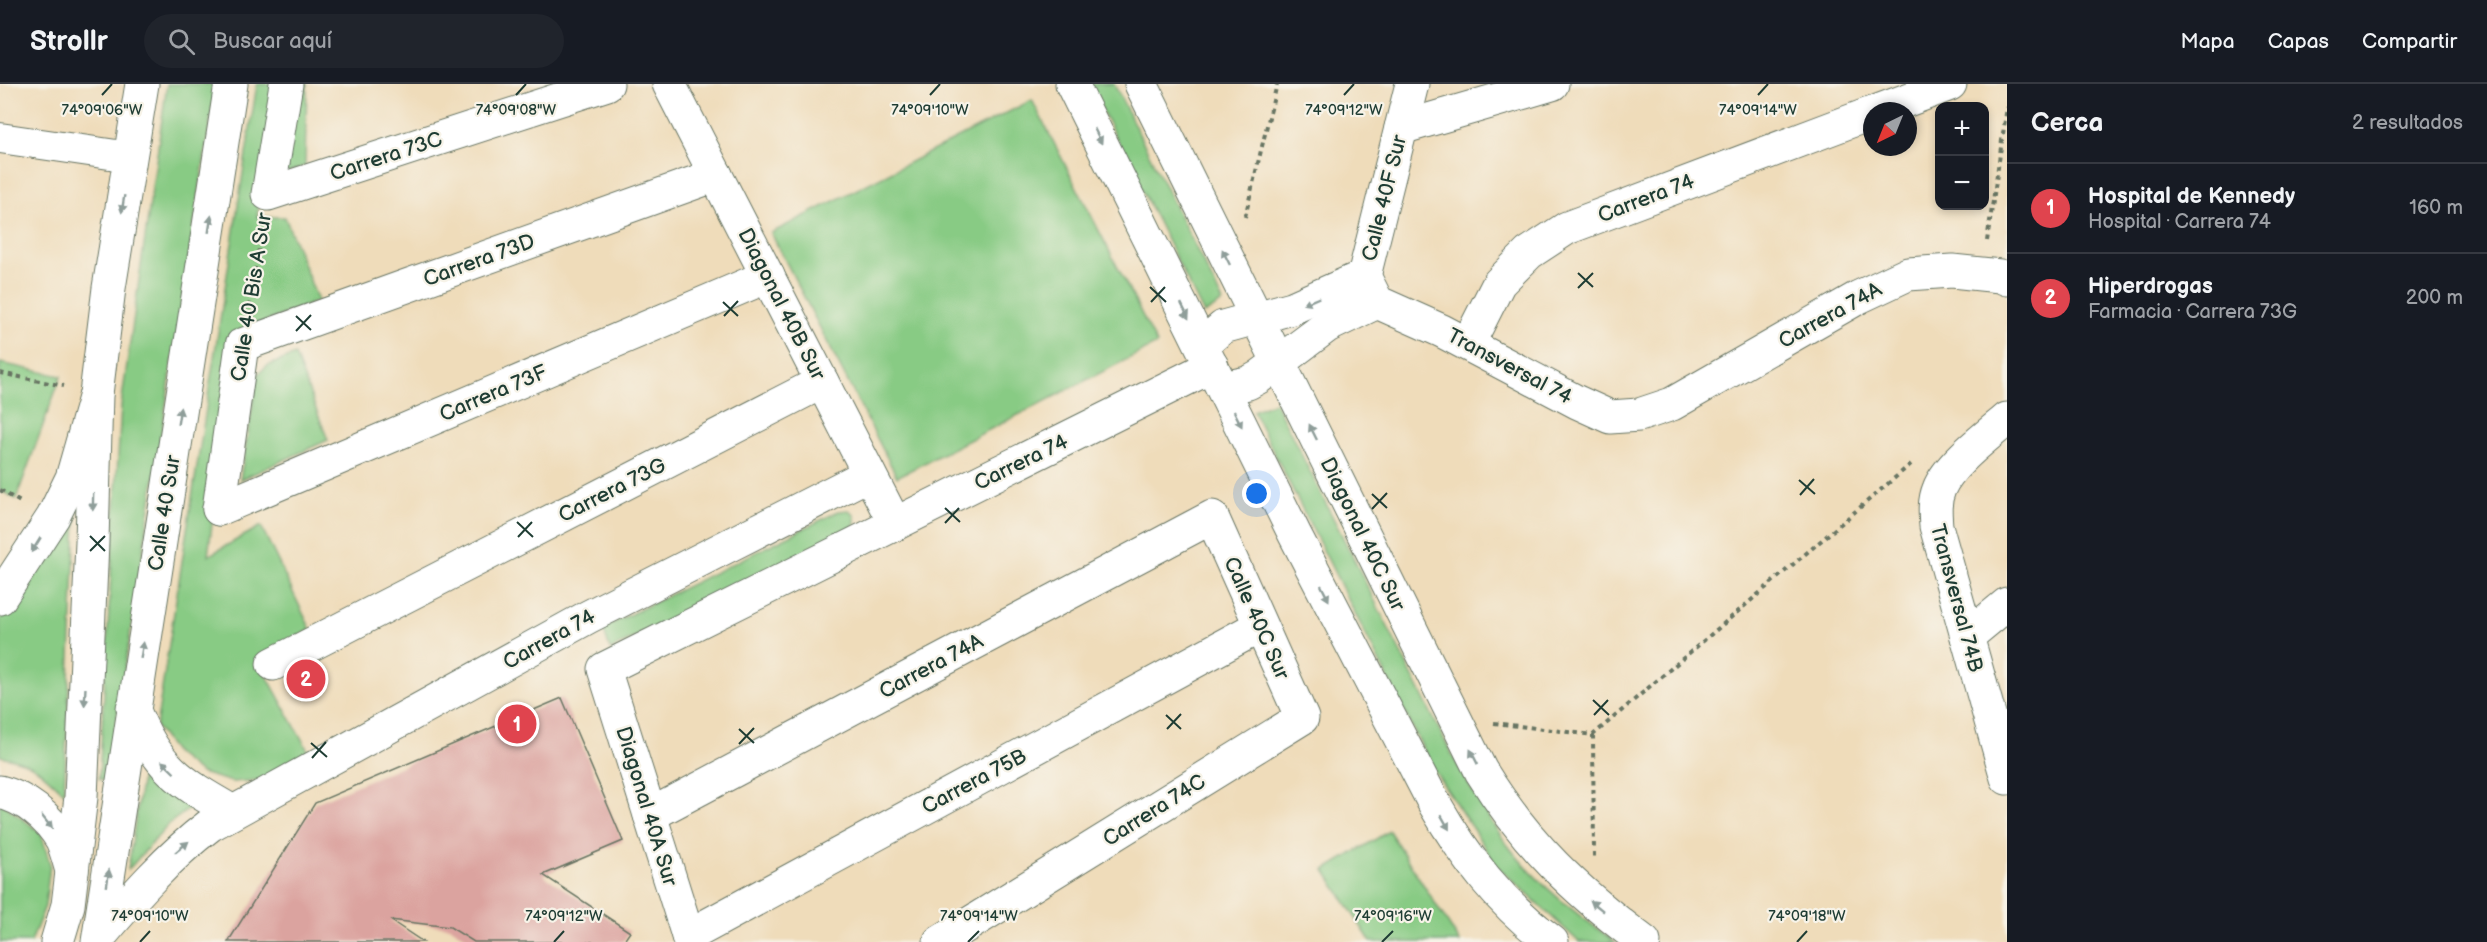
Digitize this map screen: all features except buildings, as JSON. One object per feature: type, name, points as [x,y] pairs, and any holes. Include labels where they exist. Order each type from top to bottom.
[{"type":"street","points":[[0,598],[53,517],[72,478],[82,391],[109,288],[142,84]]},
{"type":"street","name":"Calle 40 Sur","points":[[99,939],[231,84]]},
{"type":"street","name":"Calle 40 Bis A Sur","points":[[268,194],[286,84]]},
{"type":"street","name":"Carrera 73C","points":[[268,194],[607,84]]},
{"type":"street","name":"Diagonal 40B Sur","points":[[669,84],[895,524]]},
{"type":"street","points":[[1072,84],[1400,739],[1457,844],[1490,887],[1551,942]]},
{"type":"street","name":"Diagonal 40C Sur","points":[[1141,84],[1455,719],[1500,802],[1523,832],[1562,875],[1594,904],[1644,942]]},
{"type":"street","name":"Calle 40F Sur","points":[[1370,289],[1401,128],[1412,84]]},
{"type":"street","points":[[1401,128],[1552,84]]},
{"type":"street","points":[[1902,102],[1950,84]]},
{"type":"street","name":"Carrera 74","points":[[1468,344],[1499,283],[1529,253],[1567,228],[1863,116]]},
{"type":"street","points":[[0,138],[130,157]]},
{"type":"street","name":"Carrera 73D","points":[[242,345],[716,175]]},
{"type":"street","name":"Carrera 74A","points":[[1672,404],[1859,297],[1908,274],[1952,271],[1999,280]]},
{"type":"street","name":"Carrera 73F","points":[[219,509],[768,276]]},
{"type":"street","name":"Carrera 74","points":[[1212,367],[1248,383],[1327,326],[1370,289]]},
{"type":"street","name":"Carrera 74","points":[[604,669],[1212,367],[1223,327],[1309,302],[1370,289]]},
{"type":"street","name":"Transversal 74","points":[[1370,289],[1468,344],[1610,417],[1639,415],[1672,404]]},
{"type":"street","name":"Calle 40 Bis A Sur","points":[[219,509],[242,345]]},
{"type":"street","name":"Carrera 73G","points":[[273,664],[822,382]]},
{"type":"street","points":[[57,942],[68,905],[81,797],[92,542],[82,391]]},
{"type":"street","points":[[1939,487],[1962,458],[2007,419]]},
{"type":"street","name":"Carrera 74","points":[[99,939],[134,895],[175,853],[210,825],[588,617],[869,474]]},
{"type":"street","name":"Transversal 74B","points":[[1939,487],[1935,505],[1936,526],[2007,778]]},
{"type":"street","name":"Carrera 74A","points":[[650,815],[1212,517]]},
{"type":"street","name":"Calle 40C Sur","points":[[1212,517],[1302,718]]},
{"type":"street","points":[[1967,637],[2007,604]]},
{"type":"street","name":"Carrera 75B","points":[[689,939],[1260,626]]},
{"type":"street","name":"Diagonal 40A Sur","points":[[604,669],[689,939]]},
{"type":"street","points":[[133,708],[143,733],[159,758],[200,793],[233,812]]},
{"type":"street","name":"Carrera 74C","points":[[940,942],[1302,718]]},
{"type":"street","points":[[0,792],[13,795],[38,812],[61,840],[72,871]]},
{"type":"path","points":[[1218,240],[1244,220],[1277,84]]},
{"type":"path","points":[[1999,280],[2007,107]]},
{"type":"path","name":"Calle 40 Bis A Sur","points":[[242,345],[268,194]]},
{"type":"path","points":[[0,373],[82,391]]},
{"type":"path","points":[[1455,719],[1593,735],[1911,464],[1939,487]]},
{"type":"path","points":[[0,490],[26,505]]},
{"type":"path","points":[[1593,735],[1594,904]]},
{"type":"green space","points":[[167,84],[216,84],[107,782],[99,779],[121,406]]},
{"type":"green space","points":[[257,84],[279,84],[257,217],[285,217],[318,301],[236,333],[208,556],[261,526],[311,630],[257,658],[310,754],[262,780],[232,782],[201,773],[175,753],[156,727]]},
{"type":"green space","points":[[295,84],[307,84],[305,166],[283,174]]},
{"type":"green space","points":[[1089,84],[1114,84],[1223,302],[1204,314]]},
{"type":"green space","points":[[1032,100],[1157,344],[897,477],[771,233]]},
{"type":"green space","points":[[295,355],[328,440],[240,480],[258,374],[267,366]]},
{"type":"green space","points":[[0,363],[61,376],[16,499],[0,490]]},
{"type":"green space","points":[[1275,402],[1454,759],[1489,818],[1513,852],[1548,889],[1616,942],[1579,942],[1497,866],[1434,770],[1253,411]]},
{"type":"green space","points":[[77,497],[64,793],[35,768],[0,756],[0,619]]},
{"type":"green space","points":[[849,510],[855,516],[855,524],[849,530],[610,650],[603,628],[839,511]]},
{"type":"green space","points":[[145,755],[193,806],[170,823],[128,870]]},
{"type":"green space","points":[[0,802],[41,833],[50,864],[45,906],[31,942],[0,942]]},
{"type":"green space","points":[[1389,831],[1460,942],[1371,942],[1325,870]]},
{"type":"place","name":"Hiperdrogas","points":[[306,679]]},
{"type":"place","name":"Hospital de Kennedy","points":[[517,724]]}]
